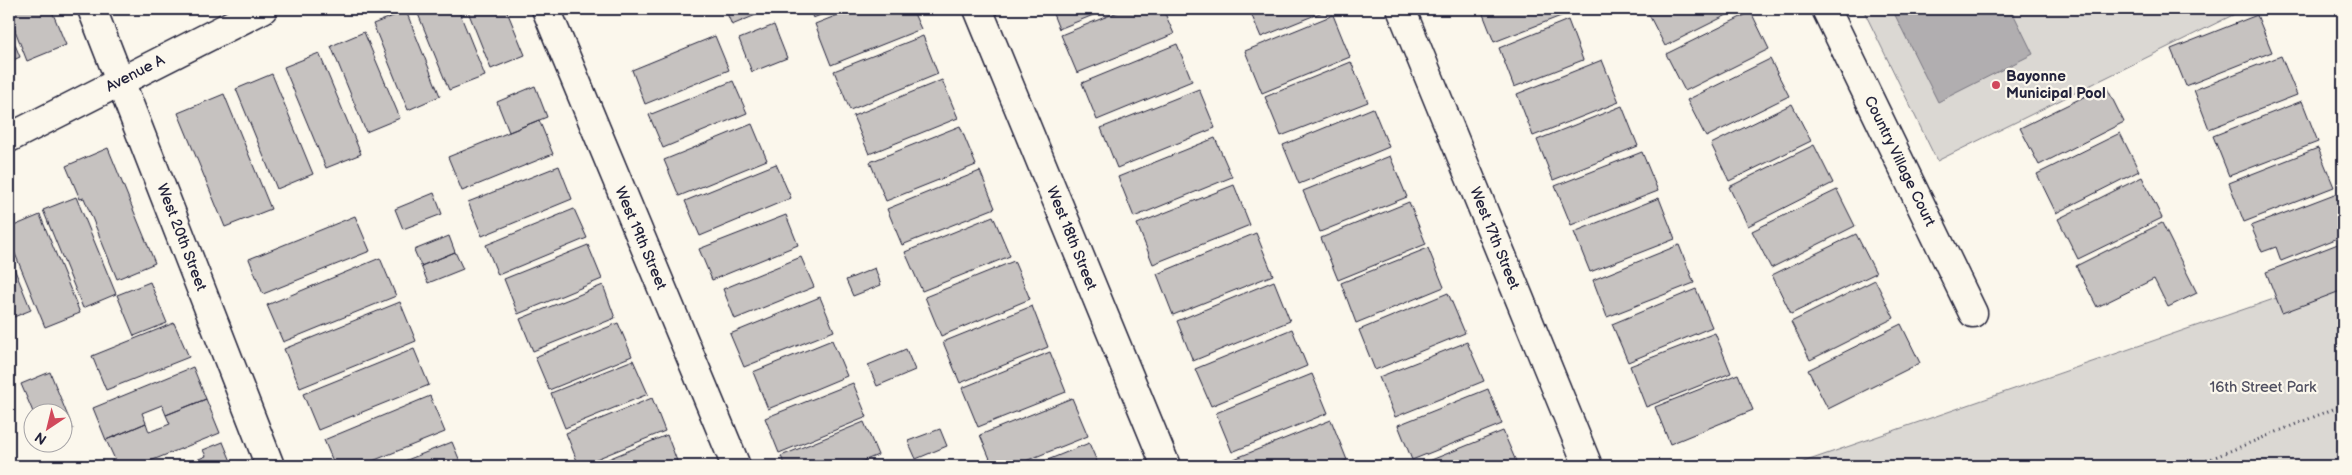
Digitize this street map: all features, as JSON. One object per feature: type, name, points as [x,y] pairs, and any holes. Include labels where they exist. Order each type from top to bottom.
[{"type":"street","name":"West 20th Street","points":[[92,9],[270,466]]},
{"type":"street","name":"Avenue A","points":[[9,138],[263,9]]},
{"type":"street","name":"West 19th Street","points":[[546,9],[736,466]]},
{"type":"street","name":"West 18th Street","points":[[978,9],[1166,466]]},
{"type":"street","name":"West 17th Street","points":[[1401,9],[1588,466]]},
{"type":"street","name":"Country Village Court","points":[[1826,9],[1973,313]]},
{"type":"path","points":[[2193,466],[2343,405]]},
{"type":"green space","name":"Bayonne Municipal Pool","points":[[1863,9],[2245,9],[1937,161]]},
{"type":"green space","name":"16th Street Park","points":[[2343,275],[2343,466],[1792,466]]},
{"type":"shaded area","points":[[1892,9],[2011,9],[2033,54],[1938,102]]},
{"type":"building","points":[[9,9],[51,9],[66,45],[27,61],[9,15]]},
{"type":"building","points":[[416,9],[458,9],[485,76],[449,90]]},
{"type":"building","points":[[467,9],[506,9],[525,55],[491,69]]},
{"type":"building","points":[[725,9],[762,9],[763,12],[732,25]]},
{"type":"building","points":[[809,9],[836,9],[813,18]]},
{"type":"building","points":[[853,9],[912,9],[921,29],[831,65],[815,24]]},
{"type":"building","points":[[1051,9],[1108,9],[1059,29]]},
{"type":"building","points":[[1125,9],[1163,9],[1174,34],[1077,73],[1061,35]]},
{"type":"building","points":[[1249,9],[1330,9],[1261,37]]},
{"type":"building","points":[[1481,9],[1579,9],[1494,42]]},
{"type":"building","points":[[1646,9],[1739,9],[1665,46]]},
{"type":"building","points":[[406,11],[440,96],[408,110],[373,24]]},
{"type":"building","points":[[1751,12],[1769,49],[1685,91],[1666,54]]},
{"type":"building","points":[[1333,15],[1350,57],[1262,93],[1245,51]]},
{"type":"building","points":[[2257,15],[2272,52],[2186,86],[2171,49]]},
{"type":"building","points":[[1568,20],[1583,60],[1514,87],[1499,48]]},
{"type":"building","points":[[774,25],[787,58],[752,72],[739,39]]},
{"type":"building","points":[[9,30],[20,57],[9,62]]},
{"type":"building","points":[[364,32],[400,118],[366,132],[331,46]]},
{"type":"building","points":[[715,36],[729,70],[645,104],[632,70]]},
{"type":"building","points":[[923,36],[938,74],[850,110],[834,71]]},
{"type":"building","points":[[1177,44],[1192,81],[1097,120],[1082,83]]},
{"type":"building","points":[[319,53],[361,154],[326,168],[284,67]]},
{"type":"building","points":[[2281,56],[2297,95],[2209,129],[2194,90]]},
{"type":"building","points":[[1770,59],[1789,96],[1706,137],[1687,100]]},
{"type":"building","points":[[1602,60],[1619,102],[1533,136],[1517,94]]},
{"type":"building","points":[[1351,62],[1368,102],[1281,136],[1265,97]]},
{"type":"building","points":[[272,74],[313,174],[277,189],[236,89]]},
{"type":"building","points":[[942,80],[958,118],[869,154],[853,116]]},
{"type":"building","points":[[733,81],[747,113],[663,148],[649,115]]},
{"type":"building","points":[[535,86],[547,117],[509,132],[497,102]]},
{"type":"building","points":[[2106,86],[2124,122],[2039,165],[2020,128]]},
{"type":"building","points":[[1199,89],[1215,128],[1117,168],[1101,128]]},
{"type":"building","points":[[224,94],[271,209],[225,227],[178,113]]},
{"type":"building","points":[[2302,101],[2318,142],[2229,176],[2213,136]]},
{"type":"building","points":[[1792,104],[1811,141],[1729,181],[1711,144]]},
{"type":"building","points":[[1622,106],[1638,146],[1553,180],[1537,140]]},
{"type":"building","points":[[1373,108],[1389,147],[1299,184],[1283,145]]},
{"type":"building","points":[[539,120],[553,154],[462,191],[448,157]]},
{"type":"building","points":[[752,124],[767,160],[679,196],[664,160]]},
{"type":"building","points":[[960,126],[976,165],[886,201],[870,162]]},
{"type":"building","points":[[2120,133],[2139,171],[2056,213],[2037,174]]},
{"type":"building","points":[[1215,138],[1232,177],[1134,217],[1118,177]]},
{"type":"building","points":[[1814,145],[1833,183],[1748,226],[1729,187]]},
{"type":"building","points":[[108,148],[155,263],[117,279],[84,198],[80,199],[66,166]]},
{"type":"building","points":[[2318,148],[2334,187],[2244,222],[2229,183]]},
{"type":"building","points":[[1642,152],[1658,191],[1571,225],[1555,186]]},
{"type":"building","points":[[1390,156],[1407,197],[1320,232],[1303,191]]},
{"type":"building","points":[[776,164],[791,198],[700,236],[685,201]]},
{"type":"building","points":[[559,166],[572,199],[482,236],[468,202]]},
{"type":"building","points":[[980,171],[995,208],[902,245],[887,209]]},
{"type":"building","points":[[2142,177],[2162,218],[2078,259],[2058,219]]},
{"type":"building","points":[[1234,185],[1250,225],[1153,264],[1137,224]]},
{"type":"building","points":[[1837,190],[1855,226],[1771,268],[1752,231]]},
{"type":"building","points":[[434,193],[442,214],[403,229],[395,209]]},
{"type":"building","points":[[2337,193],[2343,207],[2343,236],[2281,261],[2276,247],[2262,252],[2251,226]]},
{"type":"building","points":[[76,197],[116,294],[83,308],[43,210]]},
{"type":"building","points":[[1659,198],[1675,239],[1590,272],[1574,232]]},
{"type":"building","points":[[1409,202],[1426,244],[1338,280],[1321,238]]},
{"type":"building","points":[[574,209],[587,238],[498,275],[486,245]]},
{"type":"building","points":[[40,215],[80,313],[45,327],[9,239],[9,228]]},
{"type":"building","points":[[786,215],[798,245],[712,280],[699,249]]},
{"type":"building","points":[[355,216],[370,251],[263,294],[249,259]]},
{"type":"building","points":[[993,216],[1010,256],[922,291],[905,252]]},
{"type":"building","points":[[2162,223],[2197,293],[2168,307],[2154,279],[2097,307],[2076,266]]},
{"type":"building","points":[[1256,233],[1273,275],[1173,315],[1157,274]]},
{"type":"building","points":[[1856,234],[1876,273],[1791,314],[1772,275]]},
{"type":"building","points":[[449,236],[455,252],[421,266],[414,250]]},
{"type":"building","points":[[2343,242],[2343,290],[2282,313],[2266,272]]},
{"type":"building","points":[[588,245],[602,279],[518,314],[504,279]]},
{"type":"building","points":[[1679,245],[1694,283],[1607,317],[1593,280]]},
{"type":"building","points":[[1428,248],[1444,287],[1356,323],[1341,283]]},
{"type":"building","points":[[455,252],[463,269],[428,283],[421,266]]},
{"type":"building","points":[[9,256],[31,310],[9,319]]},
{"type":"building","points":[[801,257],[814,287],[735,319],[723,289]]},
{"type":"building","points":[[380,258],[396,296],[283,342],[267,305]]},
{"type":"building","points":[[1014,261],[1030,299],[941,336],[925,297]]},
{"type":"building","points":[[875,268],[881,285],[853,296],[846,280]]},
{"type":"building","points":[[1875,280],[1894,318],[1810,360],[1791,322]]},
{"type":"building","points":[[1274,281],[1290,321],[1193,361],[1177,321]]},
{"type":"building","points":[[150,282],[167,323],[134,336],[117,295]]},
{"type":"building","points":[[603,285],[615,318],[533,351],[520,319]]},
{"type":"building","points":[[1696,289],[1712,327],[1628,362],[1612,324]]},
{"type":"building","points":[[1448,293],[1465,333],[1375,370],[1359,330]]},
{"type":"building","points":[[820,297],[834,331],[744,367],[730,334]]},
{"type":"building","points":[[400,302],[416,341],[300,388],[284,349]]},
{"type":"building","points":[[1032,306],[1048,347],[960,383],[943,342]]},
{"type":"building","points":[[174,323],[189,357],[106,390],[92,356]]},
{"type":"building","points":[[618,323],[632,356],[549,390],[535,357]]},
{"type":"building","points":[[1901,324],[1920,363],[1828,409],[1808,370]]},
{"type":"building","points":[[1292,329],[1307,366],[1211,406],[1195,369]]},
{"type":"building","points":[[1715,333],[1731,373],[1646,407],[1630,366]]},
{"type":"building","points":[[832,340],[847,376],[768,409],[753,372]]},
{"type":"building","points":[[1467,342],[1484,381],[1395,417],[1379,377]]},
{"type":"building","points":[[414,349],[429,385],[318,430],[303,394]]},
{"type":"building","points":[[906,349],[915,370],[877,386],[868,365]]},
{"type":"building","points":[[1050,352],[1066,392],[978,427],[962,388]]},
{"type":"building","points":[[633,360],[648,394],[565,428],[551,393]]},
{"type":"building","points":[[193,367],[206,399],[166,415],[162,405],[142,413],[146,423],[106,440],[93,408]]},
{"type":"building","points":[[50,372],[62,402],[29,402],[21,384]]},
{"type":"building","points":[[1312,374],[1328,413],[1232,452],[1216,413]]},
{"type":"building","points":[[1738,374],[1753,410],[1670,444],[1655,407]]},
{"type":"building","points":[[853,383],[867,417],[779,453],[765,418]]},
{"type":"building","points":[[1488,389],[1502,424],[1412,460],[1398,425]]},
{"type":"building","points":[[430,396],[445,432],[360,466],[335,466],[324,440]]},
{"type":"building","points":[[652,398],[665,431],[579,466],[566,433]]},
{"type":"building","points":[[1072,398],[1088,436],[1013,466],[993,466],[980,435]]},
{"type":"building","points":[[206,399],[220,433],[138,466],[118,466],[106,440],[146,423],[149,432],[170,424],[166,415]]},
{"type":"building","points":[[1331,420],[1347,460],[1332,466],[1237,466],[1234,459]]},
{"type":"building","points":[[864,422],[878,455],[851,466],[785,466],[781,456]]},
{"type":"building","points":[[940,429],[947,446],[916,459],[908,441]]},
{"type":"building","points":[[1503,431],[1518,466],[1419,466],[1419,465]]},
{"type":"building","points":[[667,435],[679,466],[591,466]]},
{"type":"building","points":[[223,442],[233,466],[182,466],[206,456],[203,450]]},
{"type":"building","points":[[452,442],[462,466],[392,466]]},
{"type":"building","points":[[1089,443],[1099,466],[1033,466]]},
{"type":"place","name":"Bayonne Municipal Pool","points":[[1996,85]]}]
